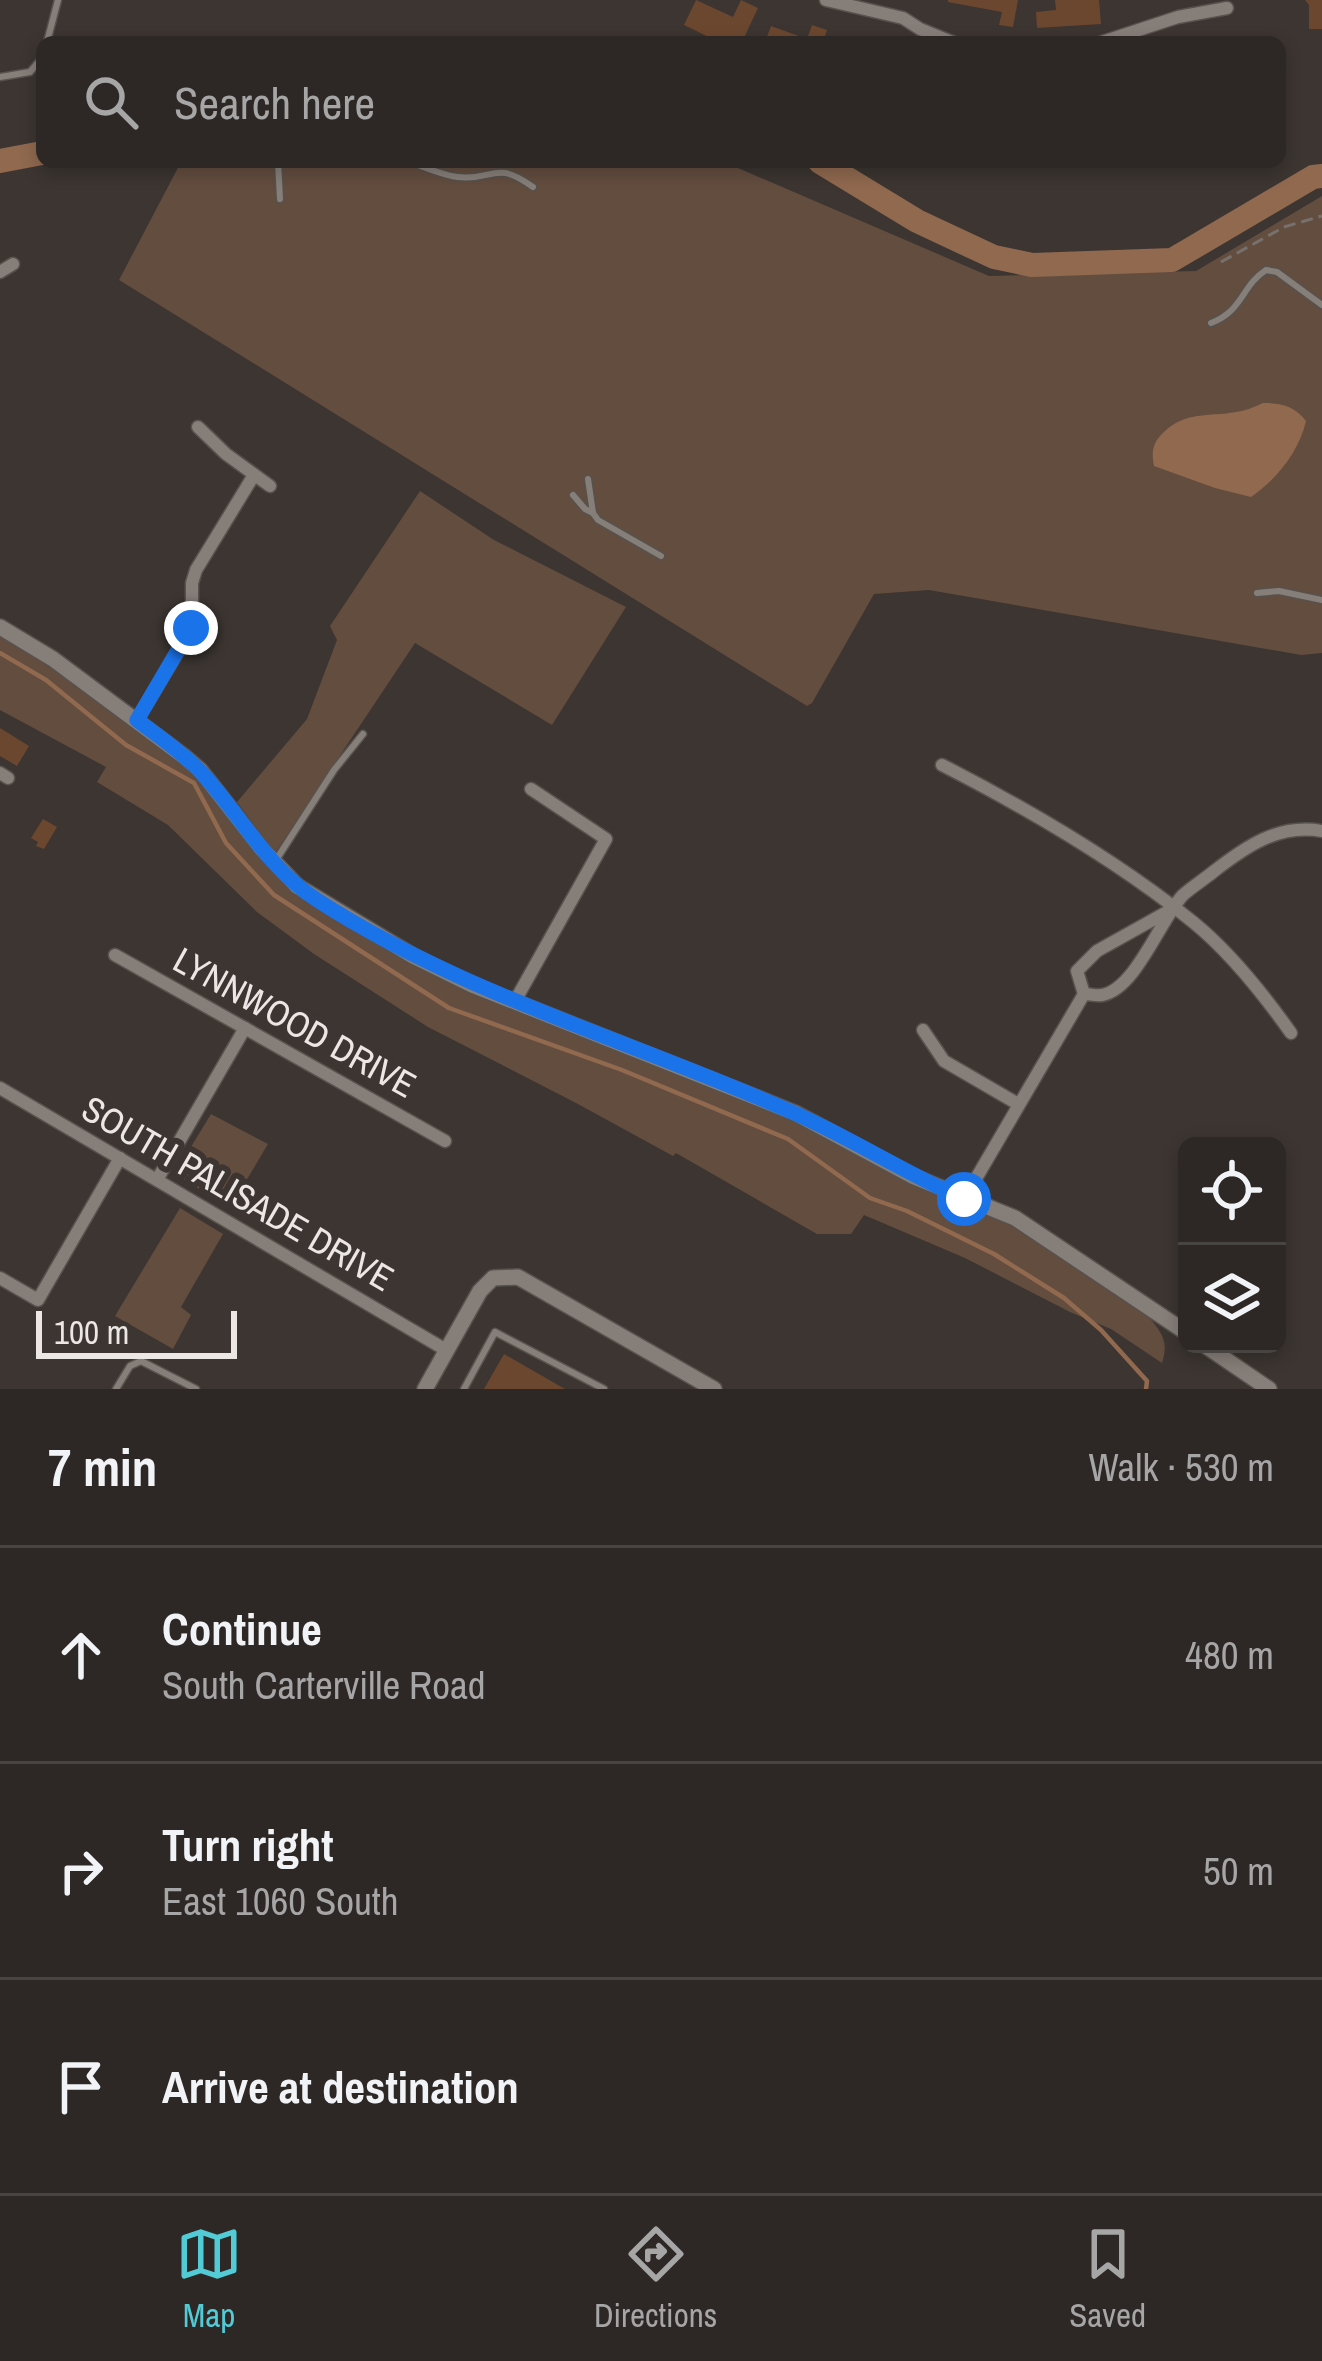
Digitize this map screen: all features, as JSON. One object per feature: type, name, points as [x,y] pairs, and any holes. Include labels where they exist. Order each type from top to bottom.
[{"type":"street","points":[[826,0],[903,18],[940,36]]},
{"type":"street","points":[[1120,36],[1178,17],[1227,8]]},
{"type":"street","points":[[198,427],[270,486]]},
{"type":"street","points":[[137,720],[191,628],[196,571],[254,475]]},
{"type":"street","points":[[0,627],[53,659],[200,770],[286,877],[316,900],[472,985],[795,1113],[912,1176],[1015,1218],[1178,1327]]},
{"type":"street","points":[[942,765],[1099,853],[1197,925],[1292,1033]]},
{"type":"street","points":[[515,1001],[606,839],[531,789]]},
{"type":"street","points":[[1084,994],[1105,995],[1124,982],[1183,895],[1253,842],[1306,828],[1322,831]]},
{"type":"street","points":[[964,1199],[1084,994],[1077,971],[1097,951],[1174,908]]},
{"type":"street","name":"LYNNWOOD DRIVE","points":[[116,955],[445,1141]]},
{"type":"street","points":[[158,1178],[245,1028]]},
{"type":"street","points":[[923,1030],[944,1060],[1018,1104]]},
{"type":"street","name":"SOUTH PALISADE DRIVE","points":[[0,1088],[446,1349]]},
{"type":"street","points":[[0,1278],[38,1300],[120,1158]]},
{"type":"street","points":[[425,1389],[480,1291],[493,1279],[518,1276],[713,1389]]},
{"type":"street","points":[[1216,1353],[1269,1389]]},
{"type":"lane","points":[[48,36],[58,0]]},
{"type":"lane","points":[[0,77],[30,73],[36,66]]},
{"type":"lane","points":[[278,168],[280,199]]},
{"type":"lane","points":[[431,168],[467,177],[511,173],[533,187]]},
{"type":"lane","points":[[1211,323],[1229,315],[1266,270],[1277,272],[1322,305]]},
{"type":"lane","points":[[588,479],[593,513]]},
{"type":"lane","points":[[573,495],[598,520],[661,556]]},
{"type":"lane","points":[[1257,592],[1279,591],[1322,600]]},
{"type":"lane","points":[[274,863],[363,734]]},
{"type":"lane","points":[[464,1389],[495,1332],[604,1389]]},
{"type":"lane","points":[[116,1389],[130,1366],[141,1361],[196,1389]]},
{"type":"path","points":[[1220,262],[1284,227],[1322,216]]},
{"type":"shaded area","points":[[178,168],[738,168],[989,276],[1196,271],[1322,196],[1322,653],[1301,655],[929,590],[874,594],[807,706],[119,280]]},
{"type":"shaded area","points":[[1263,403],[1287,406],[1306,421],[1285,464],[1251,497],[1154,466],[1155,443],[1172,425]]},
{"type":"shaded area","points":[[420,491],[494,540],[626,607],[552,725],[415,643],[275,853],[237,802],[307,719],[337,640],[330,626]]},
{"type":"shaded area","points":[[0,634],[178,761],[211,791],[286,887],[348,927],[464,987],[799,1121],[884,1170],[1004,1221],[1148,1316],[1163,1338],[1162,1363],[1111,1329],[864,1215],[851,1234],[817,1234],[676,1153],[673,1156],[428,1027],[257,912],[168,825],[97,782],[106,767],[0,710]]},
{"type":"shaded area","points":[[211,1114],[268,1144],[230,1208],[183,1179],[180,1165]]},
{"type":"shaded area","points":[[180,1208],[223,1234],[181,1307],[191,1315],[173,1349],[115,1316]]},
{"type":"building","points":[[696,0],[733,17],[741,0],[758,8],[745,36],[707,36],[684,25]]},
{"type":"building","points":[[948,0],[1018,0],[1013,27],[999,25],[1002,12]]},
{"type":"building","points":[[1055,0],[1099,0],[1101,24],[1037,28],[1036,12],[1056,10]]},
{"type":"building","points":[[1305,0],[1322,0],[1322,29],[1309,29]]},
{"type":"building","points":[[812,25],[827,30],[825,36],[808,36]]},
{"type":"building","points":[[771,26],[799,36],[767,36]]},
{"type":"building","points":[[0,728],[29,746],[17,766],[0,756]]},
{"type":"building","points":[[43,819],[57,827],[44,849],[31,838]]},
{"type":"building","points":[[504,1354],[565,1389],[484,1389]]},
{"type":"waterway","points":[[0,161],[36,154]]},
{"type":"waterway","points":[[830,168],[917,221],[994,257],[1032,265],[1172,260],[1322,176]]},
{"type":"waterway","points":[[0,653],[46,680],[126,745],[194,783],[226,843],[274,895],[449,1008],[622,1070],[788,1139],[870,1198],[994,1254],[1064,1298],[1147,1381],[1146,1389]]},
{"type":"route","points":[[191,628],[137,720],[200,770],[297,886],[413,956],[472,985],[795,1113],[964,1199]]}]
